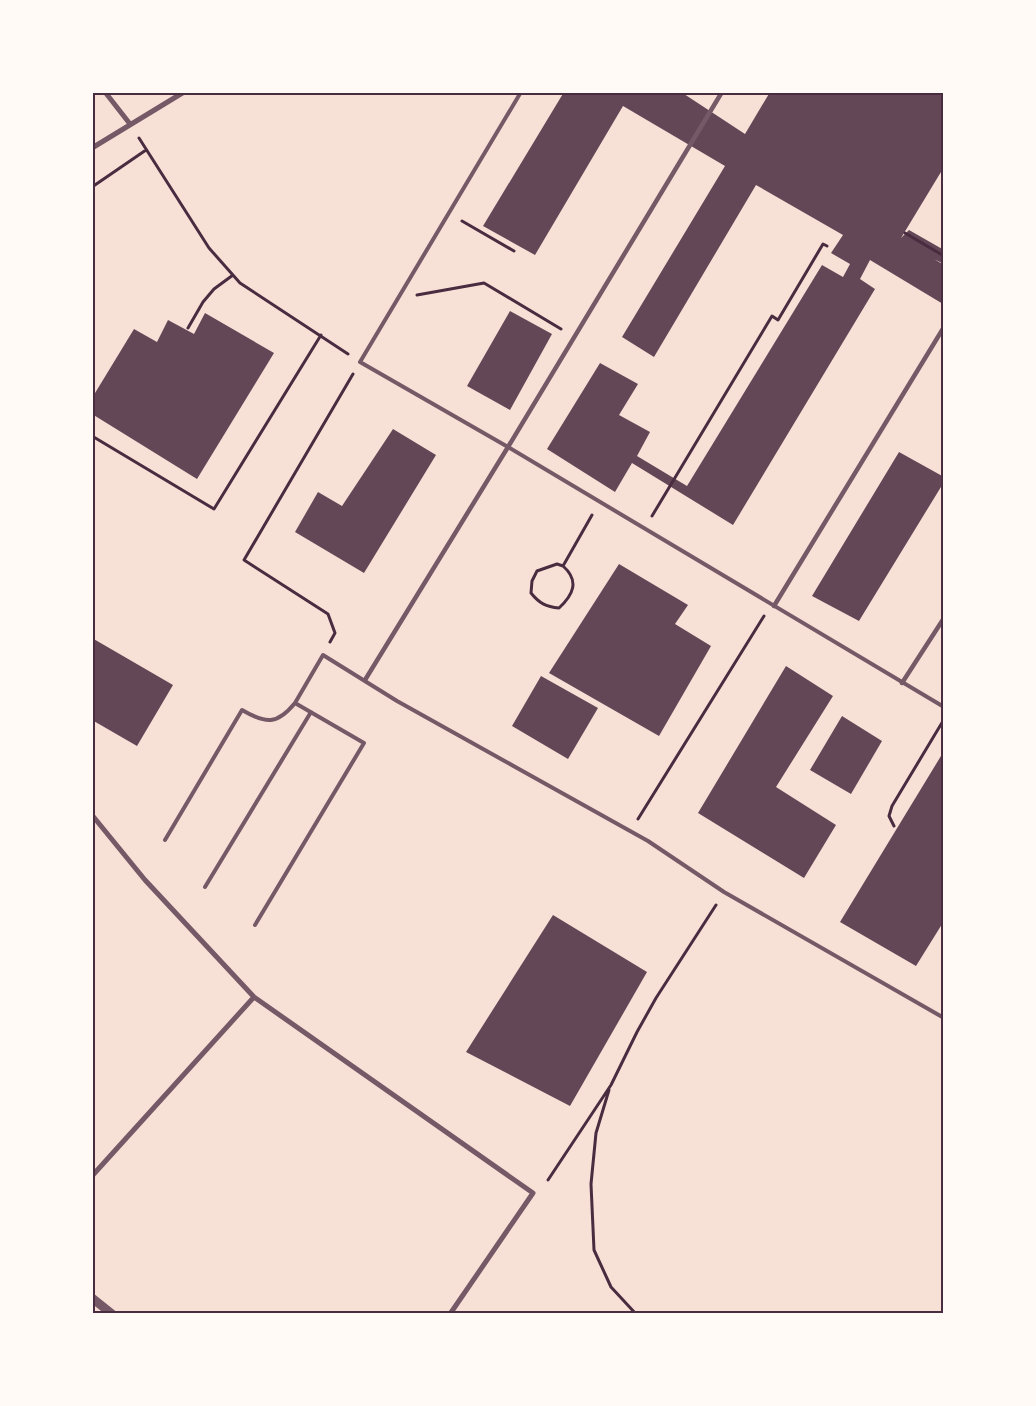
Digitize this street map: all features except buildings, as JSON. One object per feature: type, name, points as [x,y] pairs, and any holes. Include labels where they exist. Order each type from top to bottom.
[{"type":"street","points":[[105,92],[130,124]]},
{"type":"street","points":[[92,148],[184,92]]},
{"type":"street","points":[[365,680],[722,92]]},
{"type":"street","points":[[772,605],[944,327]]},
{"type":"street","points":[[902,682],[944,618]]},
{"type":"street","points":[[92,815],[145,880],[254,997],[533,1193],[450,1314]]},
{"type":"street","points":[[92,1176],[254,997]]},
{"type":"street","points":[[92,1298],[112,1314]]},
{"type":"lane","points":[[521,92],[360,362],[508,447],[944,707]]},
{"type":"lane","points":[[165,840],[242,710],[256,718],[267,721],[279,719],[295,703],[323,655],[397,701],[631,831],[724,892],[944,1018]]},
{"type":"lane","points":[[255,925],[364,743],[295,703]]},
{"type":"lane","points":[[205,887],[311,712]]},
{"type":"path","points":[[130,124],[209,248],[240,283],[360,362],[244,560],[328,614],[335,633],[323,655]]},
{"type":"path","points":[[92,187],[146,150]]},
{"type":"path","points":[[449,213],[514,251]]},
{"type":"path","points":[[905,233],[944,256]]},
{"type":"path","points":[[644,529],[772,316],[778,320],[823,244],[827,246]]},
{"type":"path","points":[[188,328],[203,302],[214,289],[233,275]]},
{"type":"path","points":[[399,299],[484,283],[574,337]]},
{"type":"path","points":[[92,436],[214,509],[321,335]]},
{"type":"path","points":[[564,566],[599,502]]},
{"type":"path","points":[[556,564],[564,566],[572,578],[573,589],[568,599],[559,608],[550,607],[538,602],[531,593],[532,581],[537,571],[556,564]]},
{"type":"path","points":[[631,831],[772,605]]},
{"type":"path","points":[[894,826],[889,816],[892,806],[944,720]]},
{"type":"path","points":[[548,1180],[611,1085],[656,998],[724,892]]},
{"type":"path","points":[[611,1085],[596,1133],[591,1184],[594,1250],[611,1286],[636,1314]]}]
